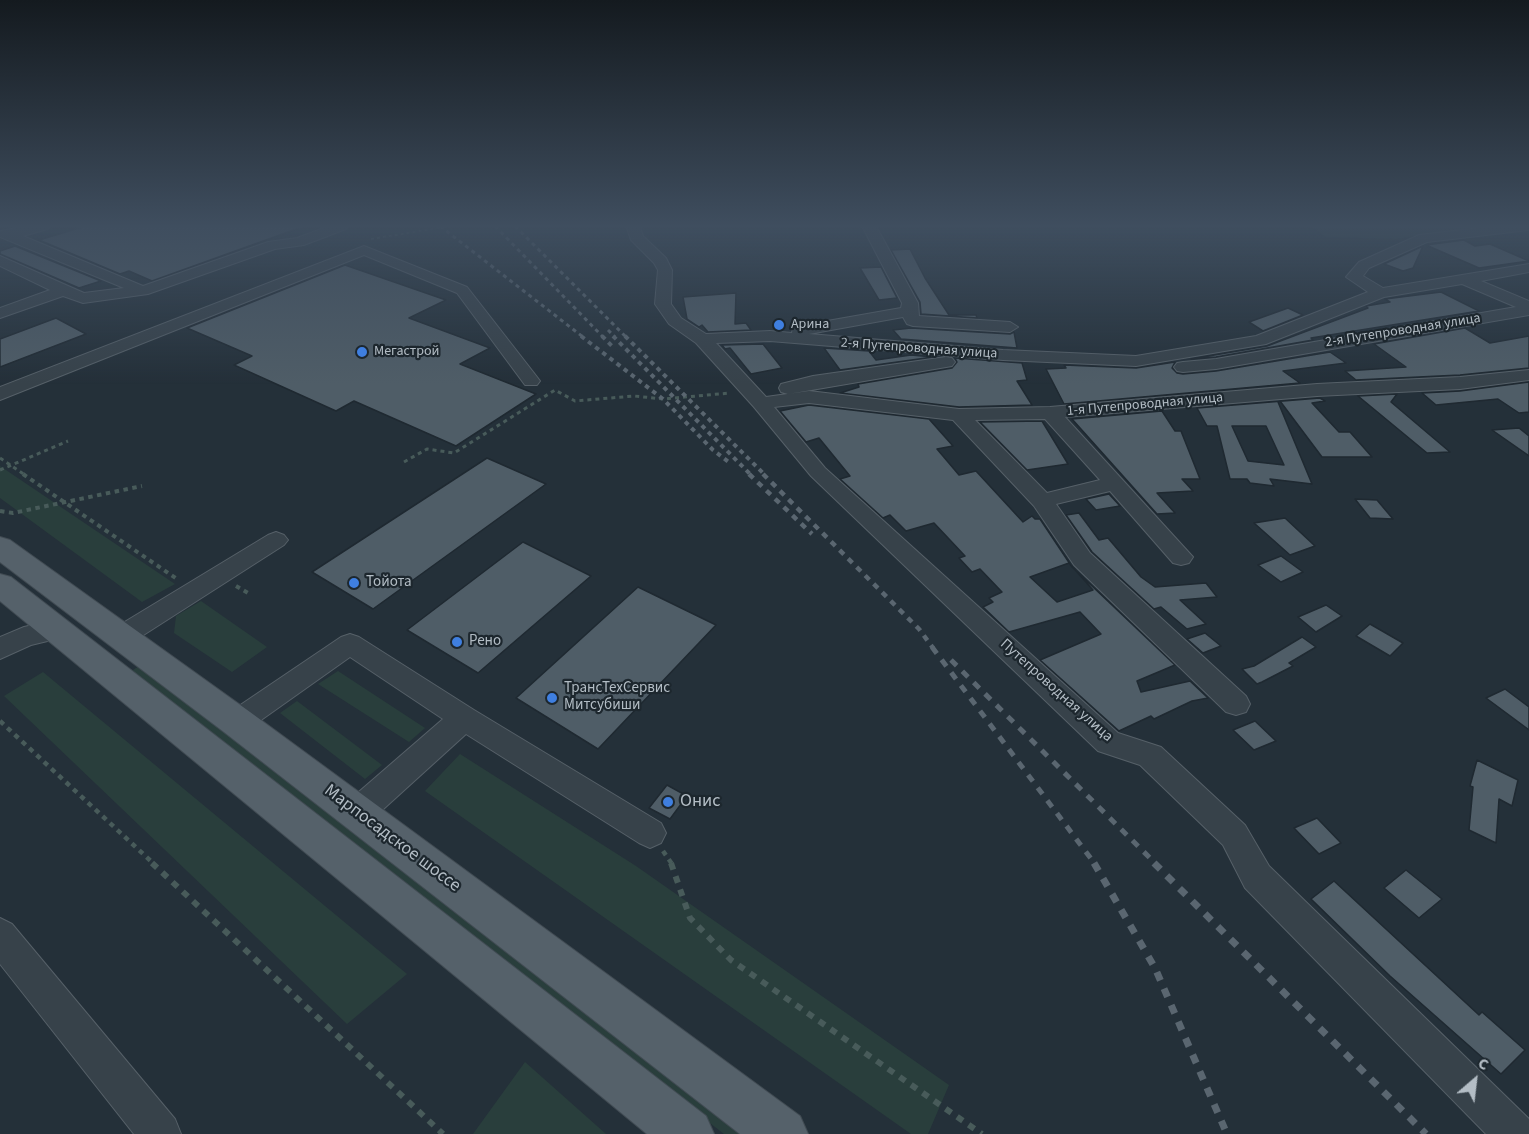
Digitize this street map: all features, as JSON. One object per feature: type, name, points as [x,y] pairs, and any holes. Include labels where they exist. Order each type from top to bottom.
[{"type":"main road","name":"Марпосадское шоссе","points":[[0,547],[237,722],[782,1134]]},
{"type":"main road","points":[[0,585],[688,1134]]},
{"type":"street","points":[[38,279],[83,298],[143,291],[177,279]]},
{"type":"street","points":[[116,279],[143,291]]},
{"type":"street","points":[[0,394],[291,279]]},
{"type":"street","points":[[435,279],[462,290],[531,381]]},
{"type":"street","name":"Путепроводная улица","points":[[664,279],[663,304],[675,321],[702,339],[818,472],[1108,742],[1150,756],[1234,835],[1257,877],[1515,1134]]},
{"type":"street","points":[[897,279],[910,303],[909,311],[913,321],[1010,327]]},
{"type":"street","points":[[1357,279],[1380,293]]},
{"type":"street","points":[[1464,279],[1529,309]]},
{"type":"street","name":"2-я Путепроводная улица","points":[[1136,361],[1260,340],[1380,293],[1464,279]]},
{"type":"street","points":[[0,313],[63,291]]},
{"type":"street","name":"2-я Путепроводная улица","points":[[702,339],[770,336],[1003,355],[1136,361],[1185,368],[1529,309]]},
{"type":"street","points":[[770,336],[909,311]]},
{"type":"street","points":[[754,397],[813,382],[1003,355]]},
{"type":"street","name":"1-я Путепроводная улица","points":[[754,397],[809,397],[959,415],[1050,412],[1529,375]]},
{"type":"street","points":[[1050,412],[1181,557]]},
{"type":"street","points":[[959,415],[1042,501],[1082,559],[1236,704]]},
{"type":"street","points":[[1042,501],[1115,483]]},
{"type":"street","points":[[122,636],[276,540]]},
{"type":"street","points":[[0,649],[24,637],[55,630]]},
{"type":"street","points":[[237,722],[350,644],[464,718],[650,833]]},
{"type":"street","points":[[357,813],[464,718]]},
{"type":"street","points":[[0,936],[160,1134]]},
{"type":"path","points":[[404,462],[427,449],[454,453],[555,390],[575,401],[634,396],[663,399],[754,397]]},
{"type":"path","points":[[0,470],[68,441]]},
{"type":"path","points":[[0,458],[195,591]]},
{"type":"path","points":[[0,512],[13,513],[67,504],[142,486]]},
{"type":"path","points":[[0,721],[443,1134]]},
{"type":"path","points":[[650,833],[673,866],[690,918],[731,960],[982,1134]]},
{"type":"green space","points":[[0,466],[175,584],[142,602],[0,498]]},
{"type":"green space","points":[[201,601],[267,647],[232,672],[174,633],[176,616]]},
{"type":"green space","points":[[139,666],[749,1134],[724,1134],[130,672]]},
{"type":"green space","points":[[338,671],[425,728],[409,742],[318,684]]},
{"type":"green space","points":[[43,672],[407,974],[347,1024],[4,696]]},
{"type":"green space","points":[[297,701],[382,765],[365,779],[280,713]]},
{"type":"green space","points":[[460,754],[636,866],[949,1085],[928,1134],[911,1134],[425,791]]},
{"type":"green space","points":[[525,1062],[606,1134],[473,1134]]},
{"type":"building","points":[[58,279],[96,279],[101,281],[79,288]]},
{"type":"building","name":"Мегастрой","points":[[310,279],[385,279],[446,300],[409,318],[490,348],[460,364],[536,394],[456,446],[354,401],[336,411],[234,365],[252,356],[187,328]]},
{"type":"building","points":[[866,279],[887,279],[897,298],[879,300]]},
{"type":"building","points":[[907,279],[926,279],[949,315],[976,315],[977,318],[921,314],[920,302]]},
{"type":"building","points":[[1441,292],[1479,311],[1311,338],[1313,340],[1216,357],[1191,359],[1267,346],[1368,308],[1366,306],[1390,302],[1385,299]]},
{"type":"building","points":[[736,293],[735,324],[746,323],[751,330],[708,332],[702,325],[699,327],[687,319],[683,297]]},
{"type":"building","points":[[1288,308],[1303,315],[1263,331],[1249,322]]},
{"type":"building","points":[[56,318],[86,334],[0,367],[0,339]]},
{"type":"building","points":[[911,328],[1010,334],[1014,332],[1017,348],[901,339],[893,330]]},
{"type":"building","points":[[1465,328],[1490,343],[1529,336],[1529,368],[1460,375],[1356,380],[1345,371],[1406,367],[1374,344]]},
{"type":"building","points":[[763,344],[782,368],[751,374],[730,348],[725,349],[722,345]]},
{"type":"building","points":[[824,348],[869,351],[876,360],[911,355],[933,357],[840,370]]},
{"type":"building","points":[[1330,352],[1346,363],[1283,371],[1300,383],[1064,404],[1046,369],[1066,368],[1064,365],[1136,368],[1175,362],[1172,368],[1177,373],[1183,374],[1216,371]]},
{"type":"building","points":[[955,358],[1022,363],[1027,380],[1017,381],[1032,405],[959,407],[840,393],[859,387],[858,384],[952,368],[957,362]]},
{"type":"building","points":[[1529,382],[1529,412],[1519,413],[1498,399],[1436,405],[1422,393],[1460,391]]},
{"type":"building","points":[[1397,394],[1391,402],[1450,452],[1427,453],[1358,396]]},
{"type":"building","points":[[1320,398],[1325,401],[1312,403],[1339,432],[1350,432],[1372,457],[1322,457],[1280,401]]},
{"type":"building","points":[[1279,401],[1312,484],[1270,479],[1274,486],[1250,483],[1247,479],[1230,479],[1217,426],[1207,426],[1197,408]],"holes":[[[1232,426],[1266,426],[1284,465],[1248,461]]]},
{"type":"building","points":[[809,405],[929,419],[953,446],[937,449],[959,475],[976,471],[1023,522],[1032,516],[1040,519],[1070,564],[1030,577],[1057,602],[1093,590],[1076,570],[1175,665],[1137,681],[1141,692],[1190,681],[1208,698],[1192,701],[1154,719],[1151,716],[1119,731],[1040,660],[1101,634],[1080,612],[1009,632],[983,607],[993,602],[989,598],[1002,592],[980,569],[972,572],[959,558],[965,556],[934,523],[906,531],[890,515],[883,518],[840,479],[850,476],[819,438],[806,442],[780,411]]},
{"type":"building","points":[[1162,411],[1175,431],[1181,431],[1200,479],[1182,479],[1193,491],[1157,493],[1175,513],[1157,514],[1072,419]]},
{"type":"building","points":[[1042,421],[1068,464],[1027,470],[980,422]]},
{"type":"building","points":[[1519,428],[1529,436],[1529,456],[1492,430]]},
{"type":"building","points":[[487,458],[546,484],[373,609],[312,572]]},
{"type":"building","points":[[1109,494],[1120,506],[1096,510],[1086,499]]},
{"type":"building","points":[[1355,499],[1377,500],[1393,519],[1370,518]]},
{"type":"building","points":[[1079,513],[1099,540],[1108,538],[1141,577],[1155,587],[1206,583],[1217,597],[1180,600],[1206,624],[1187,629],[1161,607],[1154,609],[1092,552],[1066,515]]},
{"type":"building","points":[[1285,518],[1315,546],[1290,555],[1254,523]]},
{"type":"building","points":[[523,542],[591,576],[478,673],[407,630]]},
{"type":"building","points":[[1281,556],[1303,572],[1281,582],[1258,565]]},
{"type":"building","points":[[638,587],[716,625],[598,749],[516,698]]},
{"type":"building","points":[[1326,605],[1342,616],[1316,632],[1298,617]]},
{"type":"building","points":[[1370,624],[1403,643],[1390,656],[1356,636]]},
{"type":"building","points":[[1205,633],[1221,646],[1203,653],[1187,639]]},
{"type":"building","points":[[1302,637],[1316,647],[1289,663],[1293,666],[1257,684],[1242,669],[1254,666]]},
{"type":"building","points":[[1505,689],[1529,707],[1529,730],[1486,698]]},
{"type":"building","points":[[1255,721],[1276,741],[1254,750],[1233,730]]},
{"type":"building","points":[[1477,760],[1518,780],[1512,806],[1499,799],[1496,843],[1469,830],[1473,787],[1470,786]]},
{"type":"building","name":"Онис","points":[[667,785],[687,796],[670,819],[649,808]]},
{"type":"building","points":[[1317,818],[1341,843],[1319,854],[1294,828]]},
{"type":"building","points":[[1406,870],[1442,899],[1419,918],[1384,888]]},
{"type":"building","points":[[1334,881],[1479,1015],[1482,1012],[1525,1050],[1501,1074],[1390,976],[1311,899]]},
{"type":"railway","points":[[508,279],[583,337]]},
{"type":"railway","points":[[546,279],[603,337]]},
{"type":"railway","points":[[568,279],[625,336]]},
{"type":"railway","points":[[608,330],[615,337]]},
{"type":"railway","points":[[581,336],[663,399],[713,450],[730,463]]},
{"type":"railway","points":[[613,336],[751,475]]},
{"type":"railway","points":[[625,336],[765,475]]},
{"type":"railway","points":[[603,337],[612,346]]},
{"type":"railway","points":[[749,474],[812,534]]},
{"type":"railway","points":[[763,474],[919,629],[933,648]]},
{"type":"railway","points":[[932,647],[1095,864]]},
{"type":"railway","points":[[951,660],[1156,864]]},
{"type":"railway","points":[[1094,863],[1155,968],[1227,1134]]},
{"type":"railway","points":[[1154,863],[1426,1134]]},
{"type":"place","name":"Арина","points":[[779,325]]},
{"type":"place","name":"Мегастрой","points":[[362,352]]},
{"type":"place","name":"Тойота","points":[[354,583]]},
{"type":"place","name":"Рено","points":[[457,642]]},
{"type":"place","name":"ТрансТехСервис Митсубиши","points":[[552,698]]},
{"type":"place","name":"Онис","points":[[668,802]]}]
